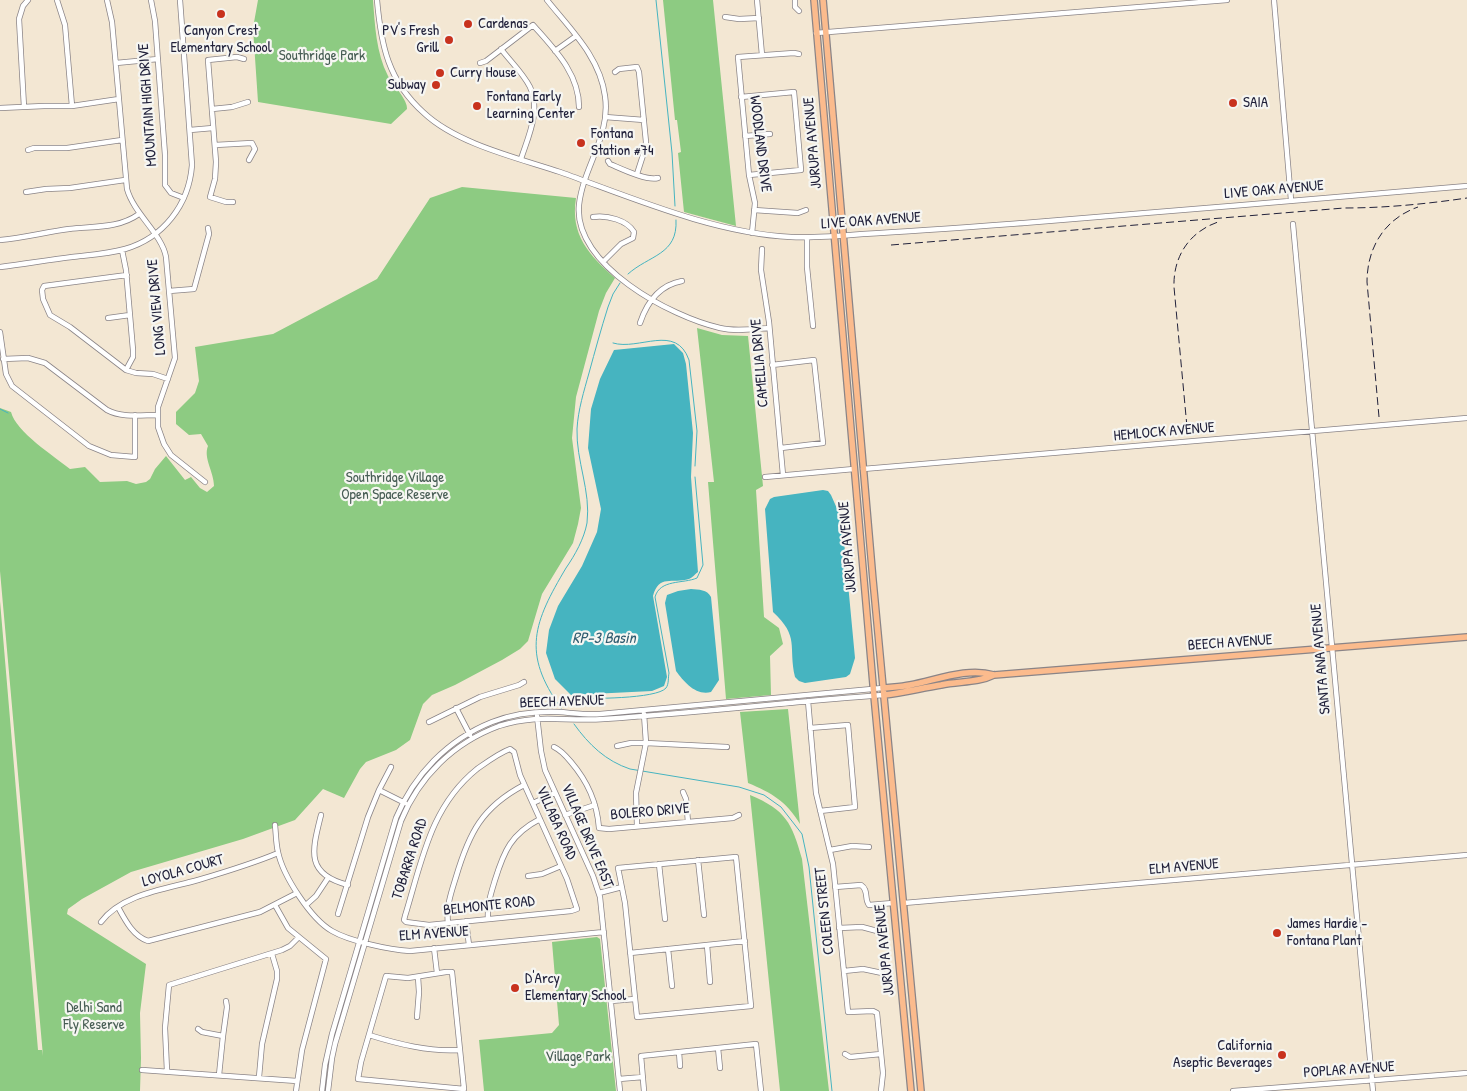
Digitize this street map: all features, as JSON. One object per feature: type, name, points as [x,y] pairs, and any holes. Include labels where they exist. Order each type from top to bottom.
[{"type":"main road","name":"JURUPA AVENUE","points":[[814,0],[873,692],[911,1091]]},
{"type":"main road","name":"JURUPA AVENUE","points":[[823,0],[863,469],[921,1091]]},
{"type":"main road","name":"BEECH AVENUE","points":[[884,695],[911,692],[942,684],[985,679],[994,675],[1467,636]]},
{"type":"main road","name":"BEECH AVENUE","points":[[883,688],[911,685],[949,676],[984,672],[994,675]]},
{"type":"street","points":[[24,106],[19,20],[23,6],[28,0]]},
{"type":"street","points":[[58,0],[65,25],[72,106]]},
{"type":"street","name":"LONG VIEW DRIVE","points":[[107,0],[112,22],[125,180],[130,200],[166,254],[174,358],[160,401],[158,415],[160,435],[169,452],[181,464],[205,482]]},
{"type":"street","name":"MOUNTAIN HIGH DRIVE","points":[[151,0],[158,59],[165,155],[165,185],[171,193],[184,198]]},
{"type":"street","points":[[0,267],[122,250],[155,235],[173,217],[184,198],[191,171],[190,130],[180,0]]},
{"type":"street","name":"LIVE OAK AVENUE","points":[[377,0],[380,35],[386,56],[396,78],[412,101],[427,116],[451,132],[520,159],[668,210],[752,234],[807,238],[914,232],[1467,186]]},
{"type":"street","points":[[547,0],[590,55],[600,73],[605,95],[605,117],[602,134],[579,204],[581,226],[591,249],[623,280],[652,300],[681,315],[719,328],[733,330],[769,328]]},
{"type":"street","points":[[757,0],[762,55],[799,54]]},
{"type":"street","points":[[795,0],[799,11]]},
{"type":"street","points":[[816,33],[1227,0]]},
{"type":"street","points":[[1274,0],[1291,200]]},
{"type":"street","points":[[1167,5],[1168,11]]},
{"type":"street","points":[[725,17],[739,19],[759,18]]},
{"type":"street","points":[[480,63],[486,61],[533,25],[573,76],[578,90],[579,107]]},
{"type":"street","points":[[555,51],[576,36]]},
{"type":"street","points":[[501,50],[527,83],[534,101],[533,123],[520,159]]},
{"type":"street","name":"WOODLAND DRIVE","points":[[752,234],[754,194],[749,175],[738,57],[762,55]]},
{"type":"street","points":[[233,202],[210,197],[216,172],[208,60],[238,57],[244,59]]},
{"type":"street","points":[[116,63],[158,59]]},
{"type":"street","points":[[615,72],[619,69],[637,67],[639,72],[646,146],[637,174]]},
{"type":"street","points":[[741,97],[794,92],[801,170],[749,175]]},
{"type":"street","points":[[0,108],[72,106],[119,99]]},
{"type":"street","points":[[212,109],[232,107],[248,102]]},
{"type":"street","points":[[605,117],[644,120]]},
{"type":"street","points":[[190,130],[213,128]]},
{"type":"street","points":[[745,136],[770,134]]},
{"type":"street","points":[[28,150],[34,148],[67,148],[122,140]]},
{"type":"street","points":[[215,145],[252,143],[256,149],[249,160]]},
{"type":"street","points":[[608,161],[610,164],[637,174],[654,179],[658,178]]},
{"type":"street","points":[[26,192],[125,180]]},
{"type":"street","points":[[754,210],[798,213],[806,210]]},
{"type":"street","points":[[0,240],[69,229],[114,225],[126,222],[139,214]]},
{"type":"street","points":[[593,218],[600,216],[616,219],[632,228],[634,232],[633,238],[620,244],[603,262]]},
{"type":"street","name":"SANTA ANA AVENUE","points":[[1293,224],[1373,1091]]},
{"type":"street","points":[[169,291],[194,290],[209,234],[208,228]]},
{"type":"street","points":[[807,238],[806,267],[813,326]]},
{"type":"street","name":"CAMELLIA DRIVE","points":[[762,249],[761,270],[769,328],[783,475]]},
{"type":"street","points":[[122,250],[127,276],[133,354],[126,370]]},
{"type":"street","points":[[127,276],[44,286],[42,290],[43,299],[50,315],[70,327],[126,370],[136,373],[153,374],[168,379]]},
{"type":"street","points":[[640,323],[658,291],[665,286],[682,281]]},
{"type":"street","points":[[108,318],[130,314]]},
{"type":"street","points":[[0,332],[6,376],[14,389],[84,444],[104,453],[135,457],[135,415]]},
{"type":"street","points":[[4,359],[28,358],[53,367],[108,411],[122,415],[158,415]]},
{"type":"street","points":[[772,365],[814,360],[823,444],[780,448]]},
{"type":"street","name":"HEMLOCK AVENUE","points":[[863,469],[1467,418]]},
{"type":"street","points":[[765,477],[854,469]]},
{"type":"street","points":[[429,722],[480,697],[518,686],[524,682]]},
{"type":"street","name":"BEECH AVENUE","points":[[644,713],[808,701],[873,692],[883,688]]},
{"type":"street","name":"BEECH AVENUE","points":[[322,1091],[328,1049],[390,834],[403,802],[431,763],[469,733],[504,718],[537,715],[590,720],[644,713],[873,692],[884,695]]},
{"type":"street","name":"COLEEN STREET","points":[[808,701],[816,789],[830,850],[848,1012],[871,1011],[877,1013],[883,1073],[881,1091]]},
{"type":"street","points":[[456,708],[472,739]]},
{"type":"street","points":[[637,826],[636,801],[646,743],[644,713]]},
{"type":"street","name":"BEECH AVENUE","points":[[328,1091],[333,1051],[396,838],[408,805],[422,783],[448,755],[472,739],[500,726],[537,715]]},
{"type":"street","name":"VILLAGE DRIVE EAST","points":[[537,715],[542,762],[599,893],[620,1091]]},
{"type":"street","points":[[810,728],[848,724],[855,807],[820,811]]},
{"type":"street","points":[[617,746],[631,743],[646,743],[727,747]]},
{"type":"street","name":"BOLERO DRIVE","points":[[554,747],[579,772],[589,789],[595,805],[599,828],[609,829],[733,818],[739,815]]},
{"type":"street","name":"VILLABA ROAD","points":[[510,749],[515,753],[524,785],[573,893],[577,909]]},
{"type":"street","name":"TOBARRA ROAD","points":[[404,920],[427,842],[439,813],[464,780],[487,762],[510,749]]},
{"type":"street","points":[[338,914],[368,818],[392,768]]},
{"type":"street","points":[[448,923],[447,909],[449,898],[470,835],[481,818],[493,805],[524,785]]},
{"type":"street","points":[[380,790],[408,805]]},
{"type":"street","points":[[683,792],[686,799],[688,822]]},
{"type":"street","points":[[533,804],[555,793]]},
{"type":"street","points":[[565,815],[595,805]]},
{"type":"street","points":[[320,815],[313,854],[317,867],[328,878],[348,885]]},
{"type":"street","points":[[488,919],[489,901],[504,853],[521,831],[540,819]]},
{"type":"street","name":"ELM AVENUE","points":[[275,825],[278,853],[297,893],[330,930],[360,941],[396,950],[410,951],[604,932]]},
{"type":"street","points":[[830,850],[852,846],[869,846]]},
{"type":"street","name":"LOYOLA COURT","points":[[101,922],[110,912],[140,896],[251,864],[278,853]]},
{"type":"street","name":"ELM AVENUE","points":[[904,903],[1467,855]]},
{"type":"street","points":[[736,857],[751,1006],[637,1017],[622,887],[618,868],[698,860],[736,857]]},
{"type":"street","points":[[698,860],[704,915]]},
{"type":"street","points":[[659,864],[665,919]]},
{"type":"street","points":[[528,876],[542,874],[561,866]]},
{"type":"street","points":[[306,905],[316,896],[328,878]]},
{"type":"street","points":[[835,887],[862,885],[866,890],[869,905],[893,903]]},
{"type":"street","points":[[599,893],[622,887]]},
{"type":"street","points":[[118,907],[132,930],[140,938],[148,941],[260,912],[297,893]]},
{"type":"street","points":[[275,905],[285,923],[326,959],[304,1041],[296,1091]]},
{"type":"street","name":"BELMONTE ROAD","points":[[404,920],[408,924],[417,925],[577,909]]},
{"type":"street","points":[[466,921],[469,945]]},
{"type":"street","points":[[839,928],[862,927],[878,931]]},
{"type":"street","points":[[167,1071],[165,1020],[169,985],[272,954],[287,948],[299,937]]},
{"type":"street","points":[[630,953],[744,942]]},
{"type":"street","points":[[707,945],[710,982]]},
{"type":"street","points":[[434,948],[437,973]]},
{"type":"street","points":[[668,949],[672,986]]},
{"type":"street","points":[[259,1078],[262,1044],[277,979],[277,971],[272,954]]},
{"type":"street","points":[[844,971],[863,969],[882,973]]},
{"type":"street","points":[[452,972],[464,1089],[417,1088],[358,1079],[361,1062],[386,976],[402,978],[437,973],[452,972]]},
{"type":"street","points":[[417,1017],[418,976]]},
{"type":"street","points":[[611,1001],[635,999]]},
{"type":"street","points":[[219,1075],[227,1007],[226,1001]]},
{"type":"street","points":[[198,1029],[202,1032],[223,1036]]},
{"type":"street","points":[[369,1036],[409,1046],[460,1050]]},
{"type":"street","points":[[644,1091],[641,1056],[756,1044],[761,1091]]},
{"type":"street","points":[[718,1048],[720,1068]]},
{"type":"street","points":[[679,1052],[680,1066]]},
{"type":"street","points":[[845,1054],[850,1057],[881,1054]]},
{"type":"street","points":[[142,1070],[297,1081]]},
{"type":"street","name":"POPLAR AVENUE","points":[[1233,1091],[1467,1073]]},
{"type":"street","points":[[619,1079],[643,1077]]},
{"type":"green space","name":"Southridge Park","points":[[258,0],[373,0],[374,19],[381,58],[388,76],[403,97],[407,109],[391,124],[258,102],[253,28]]},
{"type":"green space","points":[[663,0],[713,0],[736,226],[684,212],[678,153],[681,152],[677,120],[675,120]]},
{"type":"green space","name":"Southridge Village Open Space Reserve","points":[[462,187],[576,198],[576,223],[579,234],[597,261],[615,278],[606,293],[599,311],[576,397],[572,438],[581,508],[578,524],[573,543],[542,594],[528,641],[520,649],[502,660],[432,695],[423,704],[410,740],[396,750],[366,762],[344,798],[323,789],[295,820],[243,839],[131,872],[82,899],[68,909],[67,914],[146,964],[140,1013],[140,1091],[0,1091],[0,601],[38,1050],[42,1050],[43,1056],[0,571],[0,408],[11,412],[20,428],[70,469],[85,467],[100,482],[127,481],[136,484],[146,482],[166,456],[185,480],[191,477],[200,488],[207,492],[214,486],[207,455],[208,446],[201,434],[189,435],[176,424],[176,412],[195,393],[199,381],[195,347],[273,334],[377,279],[430,198]]},
{"type":"green space","points":[[697,328],[722,335],[748,336],[763,486],[756,490],[764,617],[779,628],[783,644],[770,656],[771,695],[726,699],[708,482],[714,482]]},
{"type":"green space","points":[[788,709],[800,824],[789,809],[778,799],[748,783],[740,712]]},
{"type":"green space","points":[[750,795],[772,806],[786,819],[795,836],[802,859],[829,1091],[780,1091]]},
{"type":"green space","name":"Village Park","points":[[597,937],[600,939],[616,1091],[484,1091],[479,1040],[552,1033],[559,1025],[552,942]]},
{"type":"water","name":"RP-3 Basin","points":[[674,344],[683,353],[686,364],[693,433],[691,477],[698,572],[689,579],[663,582],[656,589],[653,596],[667,677],[664,686],[652,691],[571,695],[555,679],[546,653],[549,630],[558,606],[582,566],[597,532],[601,509],[588,448],[591,409],[600,379],[614,350]]},
{"type":"water","points":[[823,490],[828,491],[831,495],[842,520],[855,658],[850,674],[846,677],[805,683],[795,677],[790,635],[787,628],[773,612],[765,509],[770,499],[774,497]]},
{"type":"water","name":"RP-3 Basin","points":[[691,589],[705,591],[711,597],[719,680],[711,692],[706,693],[695,690],[676,671],[665,603],[667,595]]},
{"type":"waterway","points":[[656,0],[672,153],[675,206]]},
{"type":"waterway","points":[[628,274],[661,253],[667,247],[672,241],[676,220]]},
{"type":"waterway","points":[[561,708],[540,671],[536,638],[546,605],[579,547],[586,529],[587,499],[577,441],[577,429],[583,394],[605,315],[613,294],[620,283]]},
{"type":"waterway","points":[[613,343],[623,345],[666,340],[675,343],[683,349],[689,360],[697,431],[695,466]]},
{"type":"waterway","points":[[0,409],[8,413]]},
{"type":"waterway","points":[[573,698],[637,696],[660,692],[666,688],[669,673],[655,597],[662,587],[697,578],[703,565],[695,477]]},
{"type":"waterway","points":[[574,724],[599,751],[621,766],[739,787],[764,795],[781,807],[802,834],[809,867],[832,1091]]},
{"type":"railway","points":[[891,245],[1344,208],[1405,205],[1467,198]]},
{"type":"railway","points":[[1379,417],[1367,282],[1370,258],[1374,246],[1387,227],[1406,212],[1418,207]]},
{"type":"railway","points":[[1187,427],[1174,276],[1180,256],[1191,239],[1208,226],[1218,222]]},
{"type":"place","name":"Canyon Crest Elementary School","points":[[221,14]]},
{"type":"place","name":"Cardenas","points":[[468,24]]},
{"type":"place","name":"PV's Fresh Grill","points":[[449,40]]},
{"type":"place","name":"Curry House","points":[[440,73]]},
{"type":"place","name":"Subway","points":[[436,85]]},
{"type":"place","name":"SAIA","points":[[1233,103]]},
{"type":"place","name":"Fontana Early Learning Center","points":[[477,106]]},
{"type":"place","name":"Fontana Station #74","points":[[581,143]]},
{"type":"place","name":"James Hardie - Fontana Plant","points":[[1277,933]]},
{"type":"place","name":"D'Arcy Elementary School","points":[[515,988]]},
{"type":"place","name":"California Aseptic Beverages","points":[[1282,1055]]},
{"type":"park label","name":"Delhi Sand Fly Reserve","points":[[94,1016]]}]
